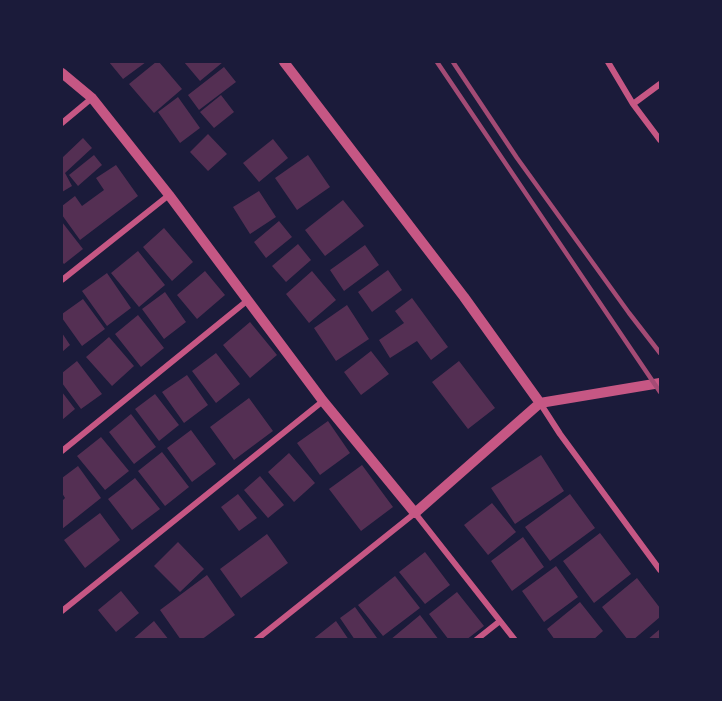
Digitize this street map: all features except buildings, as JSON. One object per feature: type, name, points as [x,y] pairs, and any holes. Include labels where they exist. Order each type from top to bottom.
[{"type":"street","points":[[284,62],[464,297],[560,434],[660,570]]},
{"type":"street","points":[[608,62],[633,104],[660,140]]},
{"type":"street","points":[[62,73],[92,98],[169,195],[323,401],[515,639]]},
{"type":"street","points":[[633,104],[660,84]]},
{"type":"street","points":[[62,123],[92,98]]},
{"type":"street","points":[[62,280],[169,195]]},
{"type":"street","points":[[62,451],[248,300]]},
{"type":"street","points":[[256,639],[415,513],[540,403],[660,383]]},
{"type":"street","points":[[62,611],[323,401]]},
{"type":"street","points":[[476,639],[500,621]]},
{"type":"railway","points":[[437,62],[660,392]]},
{"type":"railway","points":[[453,62],[517,158],[660,353]]}]
